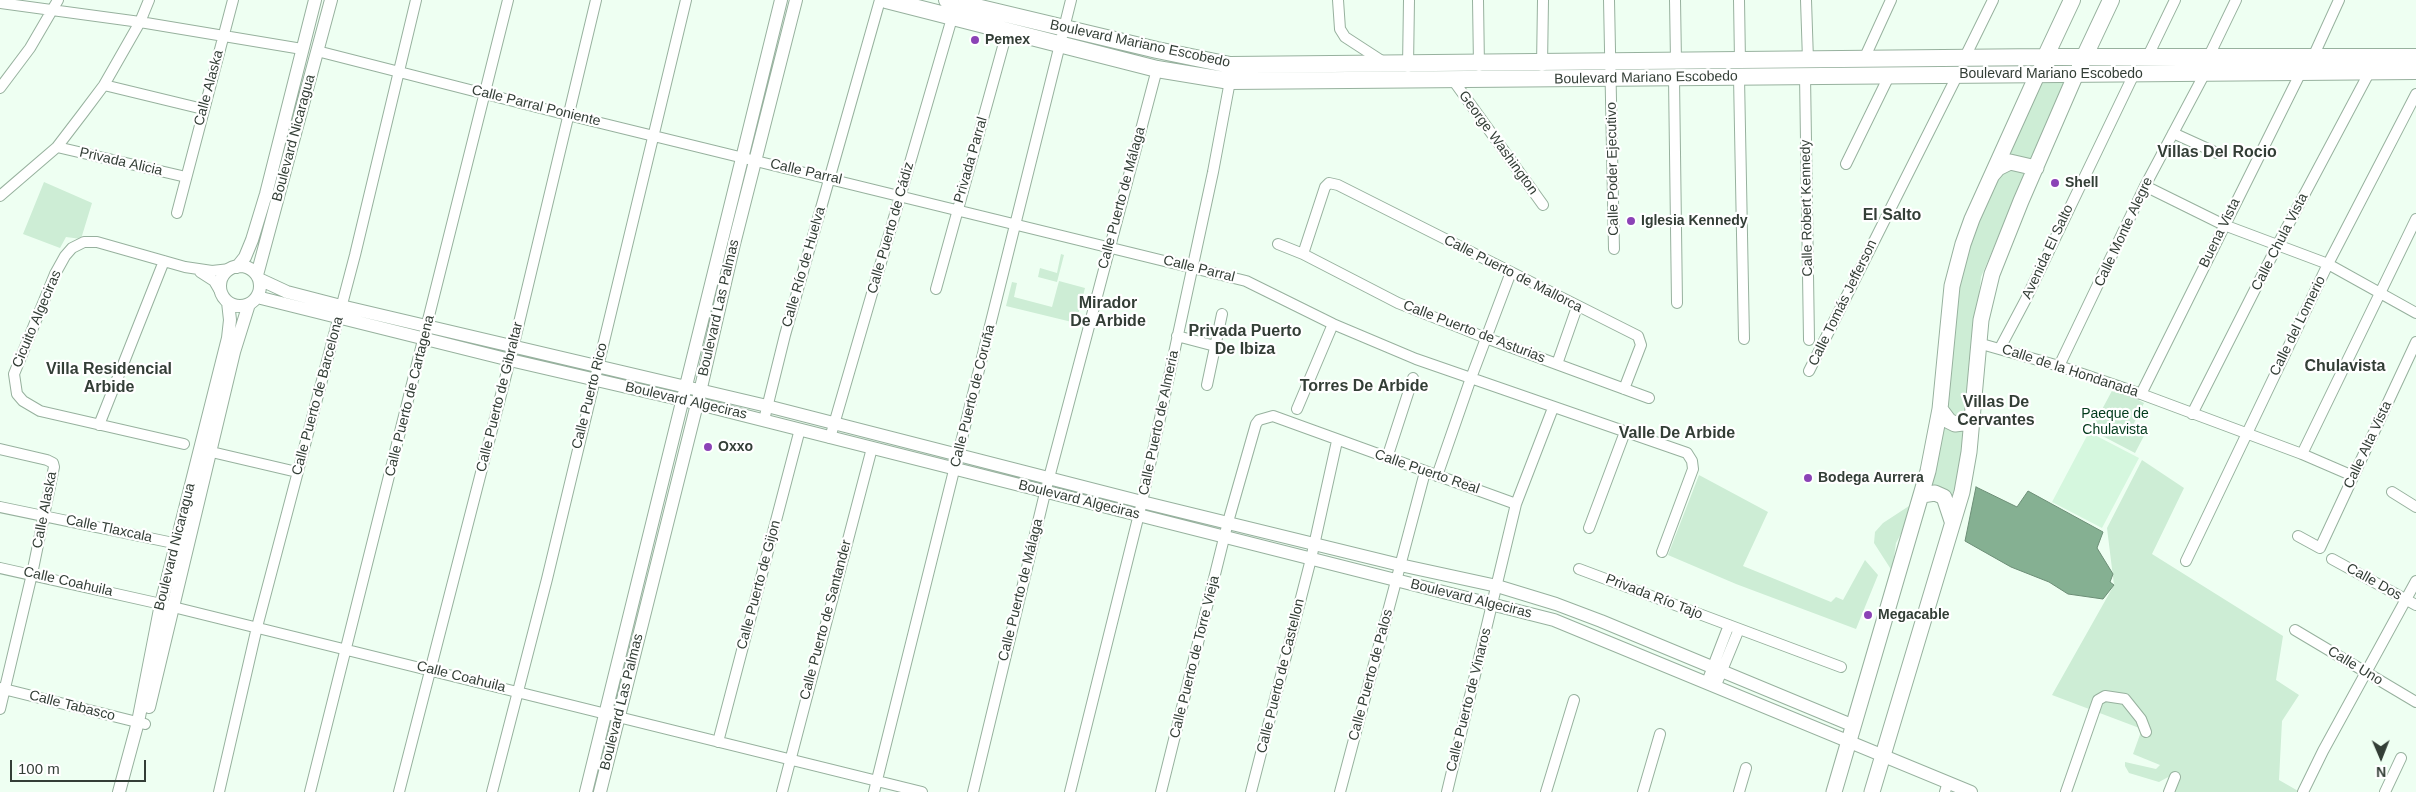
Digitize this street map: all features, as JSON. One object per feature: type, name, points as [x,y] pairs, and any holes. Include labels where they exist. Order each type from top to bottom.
[{"type":"main road","name":"Boulevard Mariano Escobedo","points":[[886,0],[1157,69],[1230,81],[1453,80],[1479,72],[1542,63],[1676,61],[1740,69]]},
{"type":"main road","points":[[1834,792],[1908,536],[1922,495],[1940,409],[1952,286],[1972,220],[1990,177],[2072,0]]},
{"type":"main road","points":[[1872,792],[1966,475],[1973,416],[1978,343],[1981,320],[1992,274],[2076,74],[2111,0]]},
{"type":"main road","name":"Boulevard Mariano Escobedo","points":[[957,1],[1209,62],[1245,65],[1408,63],[1542,80],[1674,78],[1740,69],[1806,67],[1864,59],[2045,57],[2147,58],[2206,66],[2301,72],[2416,71]]},
{"type":"main road","name":"Boulevard Mariano Escobedo","points":[[1806,67],[1890,74],[2134,74],[2313,57],[2416,57]]},
{"type":"main road","points":[[1990,177],[1998,168],[2010,162],[2036,168]]},
{"type":"main road","points":[[1940,409],[1949,421],[1955,424],[1962,423],[1973,416]]},
{"type":"main road","points":[[1922,495],[1935,493],[1944,497],[1952,521]]},
{"type":"street","points":[[0,88],[30,48],[58,0]]},
{"type":"street","points":[[0,196],[57,146],[104,85],[140,22],[149,0]]},
{"type":"street","name":"Calle Alaska","points":[[177,213],[233,0]]},
{"type":"street","name":"Boulevard Nicaragua","points":[[234,268],[250,246],[266,194],[316,0]]},
{"type":"street","name":"Boulevard Nicaragua","points":[[258,277],[331,0]]},
{"type":"street","name":"Calle Puerto de Barcelona","points":[[219,792],[258,627],[340,312],[416,0]]},
{"type":"street","name":"Calle Puerto de Cartagena","points":[[310,792],[508,0]]},
{"type":"street","name":"Calle Puerto de Gibraltar","points":[[399,792],[511,354],[596,0]]},
{"type":"street","name":"Calle Puerto Rico","points":[[492,792],[516,690],[547,579],[686,0]]},
{"type":"street","name":"Boulevard Las Palmas","points":[[600,792],[698,397],[781,0]]},
{"type":"street","name":"Boulevard Las Palmas","points":[[586,792],[685,394],[749,158],[796,0]]},
{"type":"street","name":"Calle Río de Huelva","points":[[764,420],[829,177],[880,0]]},
{"type":"street","name":"Calle Puerto de Coruña","points":[[874,792],[1071,0]]},
{"type":"street","points":[[1338,0],[1338,20],[1340,29],[1346,37],[1386,64],[1404,80],[1408,63],[1409,0]]},
{"type":"street","points":[[1478,0],[1479,72]]},
{"type":"street","points":[[1542,80],[1543,0]]},
{"type":"street","name":"Calle Poder Ejecutivo","points":[[1609,0],[1614,249]]},
{"type":"street","points":[[1675,0],[1676,61]]},
{"type":"street","points":[[1739,0],[1744,339]]},
{"type":"street","name":"Calle Robert Kennedy","points":[[1806,0],[1809,340]]},
{"type":"street","points":[[1864,59],[1891,0]]},
{"type":"street","points":[[1964,59],[1993,0]]},
{"type":"street","points":[[2147,58],[2175,0]]},
{"type":"street","name":"Calle Monte Alegre","points":[[2059,366],[2145,186],[2206,66],[2236,0]]},
{"type":"street","points":[[2313,57],[2339,0]]},
{"type":"street","points":[[0,3],[140,22],[302,49]]},
{"type":"street","name":"Calle Puerto de Cádiz","points":[[830,438],[952,18]]},
{"type":"street","name":"Privada Parral","points":[[936,289],[1007,32]]},
{"type":"street","name":"Calle Parral Poniente","points":[[317,51],[568,115],[749,158]]},
{"type":"street","name":"Calle Puerto de Málaga","points":[[973,792],[1045,493],[1157,69]]},
{"type":"street","name":"Calle Chula Vista","points":[[2192,414],[2370,71]]},
{"type":"street","name":"Buena Vista","points":[[2141,394],[2301,72]]},
{"type":"street","points":[[1846,164],[1890,74]]},
{"type":"street","name":"Calle Tomás Jefferson","points":[[1809,371],[1958,74]]},
{"type":"street","name":"Avenida El Salto","points":[[2000,348],[2026,299],[2134,74]]},
{"type":"street","points":[[1674,78],[1677,303]]},
{"type":"street","name":"George Washington","points":[[1453,80],[1543,205]]},
{"type":"street","name":"Calle Puerto de Almeria","points":[[1070,792],[1142,502],[1191,267],[1213,172],[1230,81]]},
{"type":"street","points":[[104,85],[203,109]]},
{"type":"street","name":"Calle del Lomerio","points":[[2186,561],[2328,264],[2416,94]]},
{"type":"street","points":[[2173,134],[2217,153]]},
{"type":"street","name":"Privada Alicia","points":[[57,146],[186,177]]},
{"type":"street","name":"Calle Parral","points":[[749,158],[1246,281],[1334,324],[1416,359],[1687,453],[1692,461],[1692,469],[1662,552]]},
{"type":"street","name":"Calle Puerto de Mallorca","points":[[1303,254],[1325,187],[1329,183],[1338,185],[1640,338],[1641,345],[1624,389]]},
{"type":"street","points":[[2145,186],[2224,225],[2328,264],[2416,312]]},
{"type":"street","points":[[2302,454],[2416,219]]},
{"type":"street","name":"Cicuito Algeciras","points":[[184,444],[40,411],[23,401],[14,385],[14,374],[18,360],[59,264],[72,248],[84,242],[97,242],[185,267],[209,276],[225,297]]},
{"type":"street","name":"Calle Puerto de Asturias","points":[[1278,244],[1303,254],[1398,303],[1486,338],[1649,398]]},
{"type":"street","points":[[99,425],[164,261]]},
{"type":"street","name":"Cicuito Algeciras","points":[[185,267],[212,271],[234,268]]},
{"type":"street","points":[[234,268],[246,268],[258,277],[260,291],[253,301],[238,306],[225,297],[221,282],[234,268]]},
{"type":"street","points":[[1437,476],[1471,378],[1512,272]]},
{"type":"street","name":"Boulevard Algeciras","points":[[258,277],[287,292],[340,312]]},
{"type":"street","name":"Boulevard Nicaragua","points":[[128,792],[141,723],[167,605],[205,451],[228,338],[230,320],[225,297]]},
{"type":"street","name":"Boulevard Nicaragua","points":[[205,451],[236,344],[253,301]]},
{"type":"street","name":"Boulevard Algeciras","points":[[253,301],[340,312],[511,354],[594,380],[685,394]]},
{"type":"street","points":[[1557,364],[1578,307]]},
{"type":"street","points":[[1206,385],[1222,314]]},
{"type":"street","points":[[1297,409],[1334,324]]},
{"type":"street","points":[[1177,336],[1215,346]]},
{"type":"street","name":"Calle Alta Vista","points":[[2298,536],[2320,548],[2416,342]]},
{"type":"street","name":"Calle de la Hondanada","points":[[1978,343],[2059,366],[2141,394],[2302,454],[2353,476]]},
{"type":"street","name":"Boulevard Algeciras","points":[[511,354],[597,367],[698,397],[767,406],[1142,502],[1400,565],[1497,586],[1556,604],[1854,726]]},
{"type":"street","points":[[1387,458],[1413,378]]},
{"type":"street","name":"Boulevard Algeciras","points":[[698,397],[764,420],[830,438],[1554,620],[1884,755],[1946,787],[1971,792]]},
{"type":"street","name":"Calle Puerto de Vinaros","points":[[1447,792],[1516,504],[1529,466],[1553,408]]},
{"type":"street","name":"Calle Puerto Real","points":[[1273,416],[1337,441],[1516,504]]},
{"type":"street","name":"Calle Puerto de Torre Vieja","points":[[1161,792],[1228,522],[1256,424],[1264,417],[1273,416]]},
{"type":"street","name":"Calle Puerto de Gijon","points":[[718,742],[800,429]]},
{"type":"street","points":[[1590,528],[1625,432]]},
{"type":"street","name":"Calle Puerto de Castellon","points":[[1251,792],[1315,544],[1337,441]]},
{"type":"street","name":"Calle Puerto de Santander","points":[[782,792],[872,448]]},
{"type":"street","name":"Calle Alaska","points":[[0,449],[47,460],[53,463],[54,467],[32,574],[2,689],[0,709]]},
{"type":"street","points":[[205,451],[298,472]]},
{"type":"street","name":"Calle Puerto de Palos","points":[[1340,792],[1425,472]]},
{"type":"street","points":[[2392,492],[2416,507]]},
{"type":"street","name":"Calle Tlaxcala","points":[[0,507],[182,545]]},
{"type":"street","name":"Calle Dos","points":[[2332,559],[2416,605]]},
{"type":"street","name":"Calle Coahuila","points":[[0,568],[258,627],[922,792]]},
{"type":"street","name":"Privada Río Tajo","points":[[1579,569],[1841,667]]},
{"type":"street","points":[[2303,792],[2416,581]]},
{"type":"street","points":[[1712,684],[1716,669],[1734,627]]},
{"type":"street","name":"Calle Uno","points":[[2295,630],[2416,702]]},
{"type":"street","name":"Calle Tabasco","points":[[2,689],[141,723]]},
{"type":"street","points":[[2066,792],[2098,700],[2106,696],[2125,699],[2141,719],[2146,732]]},
{"type":"street","points":[[1546,792],[1574,700]]},
{"type":"street","name":"Boulevard Nicaragua","points":[[119,792],[141,723]]},
{"type":"street","points":[[1642,792],[1660,734]]},
{"type":"street","points":[[2385,792],[2401,758]]},
{"type":"street","points":[[1739,792],[1746,768]]},
{"type":"street","points":[[2169,792],[2175,777]]},
{"type":"shaded area","points":[[2089,432],[2139,458],[2102,528],[2052,502]]},
{"type":"shaded area","points":[[1976,487],[2017,507],[2028,491],[2103,532],[2097,548],[2113,574],[2110,582],[2114,585],[2103,599],[2068,594],[2049,582],[2011,567],[1965,541]]},
{"type":"green space","points":[[2041,81],[2064,83],[1981,277],[1960,476],[1949,502],[1929,491],[1950,339],[1966,244]]},
{"type":"green space","points":[[44,182],[92,203],[81,239],[66,237],[60,248],[23,234]]},
{"type":"green space","points":[[1061,254],[1064,255],[1057,282],[1038,277],[1040,268],[1057,273]]},
{"type":"green space","points":[[1059,281],[1085,288],[1076,323],[1006,306],[1012,282],[1017,283],[1014,297],[1052,307]]},
{"type":"green space","name":"Paeque de Chulavista","points":[[2114,387],[2144,403],[2133,425],[2146,432],[2135,453],[2091,430]]},
{"type":"green space","points":[[2142,460],[2184,488],[2152,554],[2283,636],[2276,680],[2299,695],[2282,721],[2279,780],[2300,792],[2174,792],[2172,775],[2159,782],[2129,773],[2125,766],[2125,762],[2156,769],[2160,765],[2133,754],[2142,729],[2052,695],[2114,585],[2107,528]]},
{"type":"green space","points":[[1699,475],[1768,512],[1743,566],[1831,602],[1836,597],[1843,600],[1865,560],[1878,575],[1856,629],[1736,584],[1668,555]]},
{"type":"green space","points":[[1909,506],[1908,521],[1896,543],[1892,571],[1874,543],[1875,532],[1883,523]]},
{"type":"place","name":"Pemex","points":[[975,40]]},
{"type":"place","name":"Shell","points":[[2055,183]]},
{"type":"place","name":"Iglesia Kennedy","points":[[1631,221]]},
{"type":"place","name":"Oxxo","points":[[708,447]]},
{"type":"place","name":"Bodega Aurrera","points":[[1808,478]]},
{"type":"place","name":"Megacable","points":[[1868,615]]},
{"type":"district","name":"Villas Del Rocio","points":[[2217,153]]},
{"type":"district","name":"El Salto","points":[[1892,216]]},
{"type":"district","name":"Mirador De Arbide","points":[[1108,313]]},
{"type":"district","name":"Privada Puerto De Ibiza","points":[[1245,341]]},
{"type":"district","name":"Chulavista","points":[[2345,367]]},
{"type":"district","name":"Villa Residencial Arbide","points":[[109,379]]},
{"type":"district","name":"Torres De Arbide","points":[[1364,387]]},
{"type":"district","name":"Villas De Cervantes","points":[[1996,412]]},
{"type":"district","name":"Valle De Arbide","points":[[1677,434]]}]
